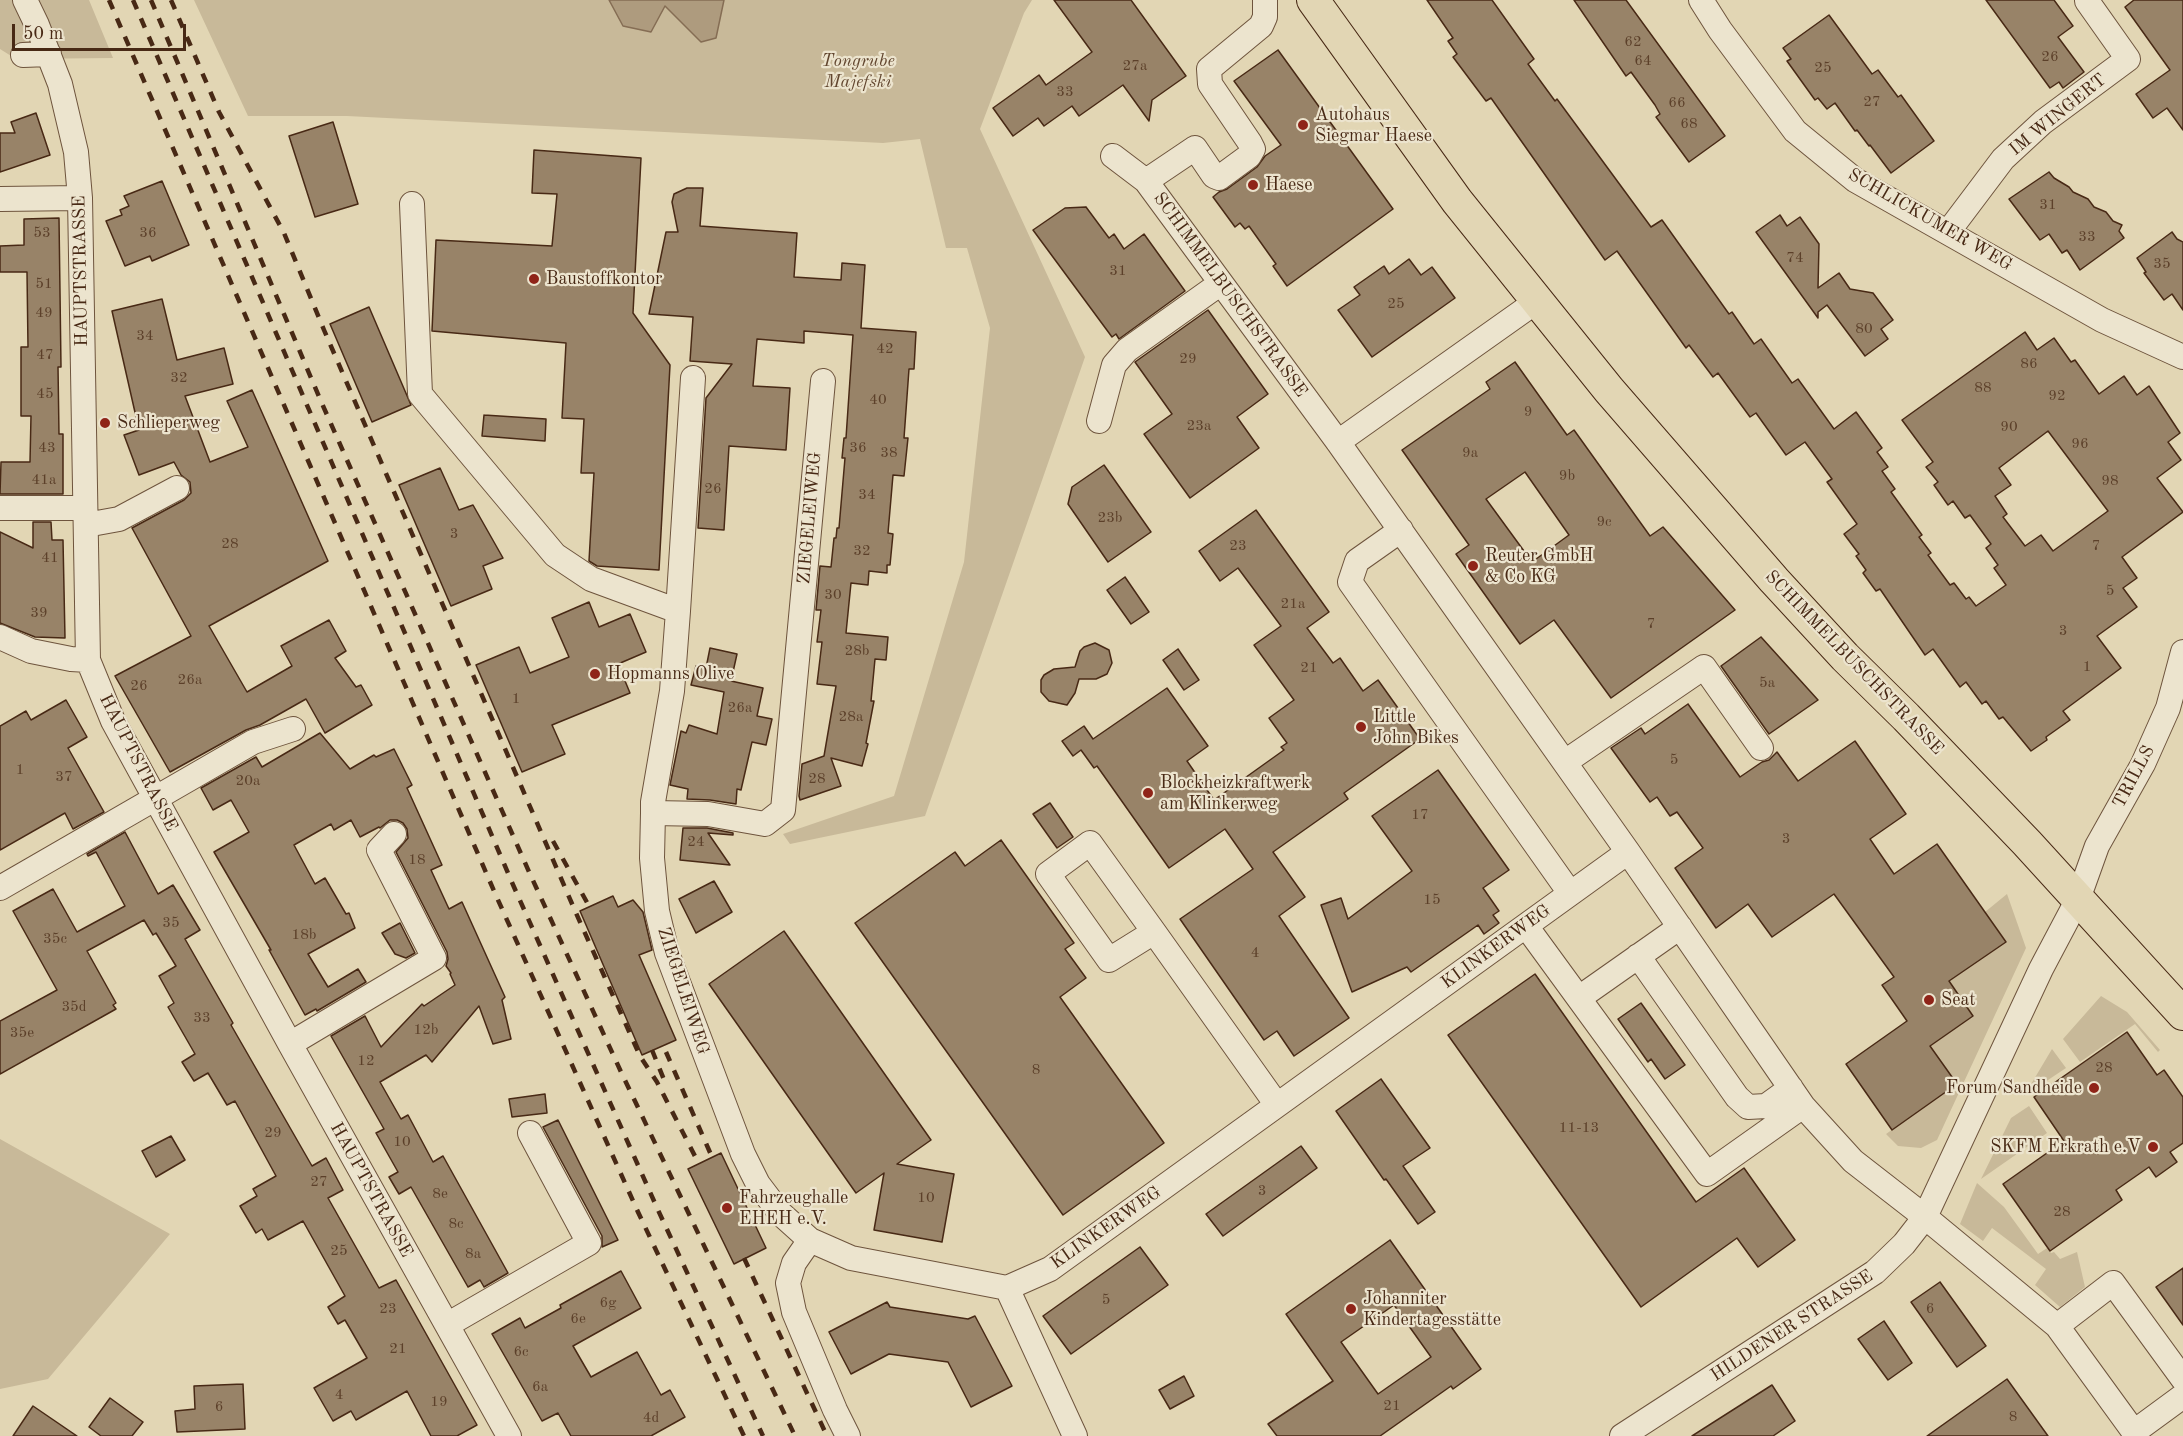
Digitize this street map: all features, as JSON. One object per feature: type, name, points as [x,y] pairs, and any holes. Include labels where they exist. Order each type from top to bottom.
[{"type":"main road","name":"SCHIMMELBUSCHSTRASSE","points":[[1313,0],[1440,179],[1609,390],[1774,580],[1845,657],[1906,717],[2078,898],[2183,1014]]},
{"type":"street","name":"HAUPTSTRASSE","points":[[25,0],[60,84],[76,152],[80,198],[88,660],[113,721],[154,798],[509,1436]]},
{"type":"street","points":[[1146,181],[1195,148],[1214,176],[1219,178],[1250,156],[1253,149],[1250,142],[1210,84],[1209,69],[1261,26],[1265,17],[1265,0]]},
{"type":"street","name":"SCHLICKUMER WEG","points":[[1701,0],[1720,30],[1795,131],[1855,180],[2102,320],[2183,357]]},
{"type":"street","name":"IM WINGERT","points":[[1948,232],[2003,159],[2043,122],[2128,59],[2087,0]]},
{"type":"street","points":[[23,56],[49,54]]},
{"type":"street","name":"SCHIMMELBUSCHSTRASSE","points":[[1113,156],[1146,181],[1338,442],[1565,762],[1797,1097],[1853,1161],[2057,1326],[2134,1432],[2183,1396]]},
{"type":"street","points":[[0,199],[80,198]]},
{"type":"street","points":[[412,204],[420,394],[555,555],[591,579],[678,611]]},
{"type":"street","points":[[1099,421],[1114,365],[1127,350],[1221,283]]},
{"type":"street","points":[[1338,442],[1537,301]]},
{"type":"street","points":[[653,813],[672,691],[693,378]]},
{"type":"street","name":"ZIEGELEIWEG","points":[[810,1240],[780,1213],[758,1184],[743,1154],[667,953],[657,911],[652,858],[653,813],[708,814],[765,824],[783,810],[823,381]]},
{"type":"street","points":[[5,516],[86,516],[119,519],[177,488]]},
{"type":"street","points":[[1401,530],[1357,561],[1350,582],[1570,893]]},
{"type":"street","points":[[0,637],[31,651],[88,660]]},
{"type":"street","name":"TRILLS","points":[[2078,898],[2097,846],[2175,711],[2183,652]]},
{"type":"street","points":[[1565,762],[1704,667],[1761,748]]},
{"type":"street","points":[[0,888],[253,742],[293,729]]},
{"type":"street","points":[[290,1044],[434,958],[379,850],[394,834]]},
{"type":"street","points":[[1155,932],[1109,960],[1048,874],[1090,843],[1155,932],[1277,1105]]},
{"type":"street","name":"KLINKERWEG","points":[[1007,1288],[1050,1269],[1628,852]]},
{"type":"street","name":"HILDENER STRASSE","points":[[1622,1436],[1875,1272],[1904,1244],[1925,1217],[2041,969],[2078,898]]},
{"type":"street","points":[[1526,926],[1707,1174],[1797,1097]]},
{"type":"street","points":[[1579,998],[1680,927]]},
{"type":"street","points":[[1638,956],[1737,1097],[1748,1107],[1766,1106],[1797,1097]]},
{"type":"street","points":[[447,1324],[589,1243],[530,1133]]},
{"type":"street","points":[[848,1436],[794,1312],[788,1283],[794,1263],[810,1240],[851,1258],[1007,1288],[1075,1436]]},
{"type":"street","points":[[2057,1326],[2113,1283],[2183,1380]]},
{"type":"green space","points":[[0,0],[89,0],[113,58],[16,59],[0,49]]},
{"type":"green space","name":"Tongrube Majefski","points":[[194,0],[1032,0],[1024,13],[980,129],[1085,357],[925,816],[790,844],[783,834],[894,796],[964,562],[990,328],[967,248],[946,248],[920,139],[883,143],[347,116],[248,116]]},
{"type":"green space","points":[[2007,894],[2026,948],[1937,1140],[1921,1148],[1898,1146],[1886,1134],[1957,1084],[1930,1046],[1973,1016],[1949,981],[2005,942],[1985,912]]},
{"type":"green space","points":[[2101,996],[2127,1012],[2160,1050],[2158,1052],[2135,1024],[2080,1062],[2063,1039]]},
{"type":"green space","points":[[2052,1049],[2066,1068],[2024,1096]]},
{"type":"green space","points":[[2029,1106],[2047,1133],[1981,1179],[2011,1118]]},
{"type":"green space","points":[[0,1139],[170,1234],[48,1379],[0,1389]]},
{"type":"green space","points":[[1977,1183],[2004,1207],[2038,1254],[2047,1248],[2060,1259],[2077,1252],[2085,1287],[2060,1307],[2035,1285],[2046,1269],[1992,1228],[1983,1241],[1960,1224]]},
{"type":"shaded area","points":[[609,0],[724,0],[716,38],[701,42],[665,6],[651,32],[623,26]]},
{"type":"building","points":[[1054,0],[1131,0],[1186,76],[1152,100],[1149,121],[1123,85],[1079,116],[1072,106],[1044,126],[1038,118],[1013,136],[993,108],[1039,75],[1046,85],[1092,52]]},
{"type":"building","points":[[1427,0],[1492,0],[1534,59],[1528,64],[1555,101],[1557,99],[1651,227],[1662,220],[1729,314],[1732,312],[1754,344],[1761,339],[1792,383],[1798,379],[1834,429],[1856,412],[1882,448],[1877,452],[1888,467],[1882,471],[1895,489],[1891,492],[1922,535],[1919,537],[1931,553],[1928,555],[1950,585],[1954,583],[1966,599],[1969,597],[1976,606],[2006,585],[1994,568],[1998,565],[1986,548],[1991,544],[1970,515],[1965,518],[1953,501],[1948,505],[1934,485],[1938,482],[1926,467],[1933,462],[1902,420],[2025,332],[2037,350],[2054,338],[2071,362],[2075,360],[2099,394],[2124,376],[2137,395],[2149,386],[2180,433],[2168,442],[2181,460],[2157,478],[2183,512],[2122,557],[2137,578],[2123,588],[2137,607],[2097,636],[2121,668],[2063,711],[2070,720],[2031,751],[2003,717],[1999,719],[1986,701],[1982,704],[1966,682],[1960,687],[1933,649],[1925,655],[1880,589],[1876,591],[1863,573],[1866,570],[1856,556],[1859,554],[1844,534],[1857,524],[1827,482],[1832,479],[1805,442],[1786,455],[1756,413],[1750,417],[1718,373],[1713,377],[1689,345],[1686,348],[1617,251],[1605,260],[1491,98],[1486,101],[1453,57],[1457,54],[1448,41],[1453,38]],"holes":[[[2048,431],[2108,511],[2053,551],[2041,535],[2025,546],[2003,517],[2007,514],[1995,496],[2011,485],[1999,468]]]},
{"type":"building","points":[[1574,0],[1626,0],[1725,136],[1689,162],[1656,117],[1660,114],[1655,105],[1631,72],[1626,76]]},
{"type":"building","points":[[1986,0],[2054,0],[2073,26],[2058,37],[2084,72],[2063,88],[2059,82],[2050,88]]},
{"type":"building","points":[[2134,0],[2183,0],[2183,130],[2167,108],[2153,118],[2136,94],[2170,70],[2125,7]]},
{"type":"building","points":[[1829,15],[1872,74],[1878,70],[1898,97],[1901,95],[1934,141],[1891,173],[1870,145],[1857,130],[1855,131],[1835,103],[1827,109],[1818,98],[1815,100],[1787,61],[1791,59],[1783,48]]},
{"type":"building","points":[[1278,50],[1393,209],[1287,286],[1273,266],[1276,264],[1249,226],[1245,229],[1240,223],[1235,227],[1213,197],[1257,167],[1265,156],[1281,145],[1234,81]]},
{"type":"building","points":[[36,113],[50,155],[0,172],[0,133],[15,133],[11,122]]},
{"type":"building","points":[[333,122],[358,204],[315,217],[289,136]]},
{"type":"building","points":[[534,150],[641,158],[633,313],[670,365],[659,570],[597,566],[589,561],[594,473],[581,473],[584,419],[562,418],[566,343],[432,331],[436,240],[552,246],[557,194],[532,193]]},
{"type":"building","points":[[2049,172],[2073,192],[2088,199],[2094,207],[2106,212],[2113,221],[2122,225],[2119,231],[2124,238],[2080,270],[2067,250],[2062,253],[2049,234],[2040,240],[2009,199]]},
{"type":"building","points":[[162,181],[189,245],[152,261],[150,256],[125,266],[106,221],[122,215],[120,210],[129,206],[124,196]]},
{"type":"building","points":[[687,188],[703,188],[700,226],[797,233],[794,277],[841,280],[842,263],[865,265],[861,328],[916,332],[914,369],[909,369],[904,438],[908,438],[904,476],[893,475],[888,533],[893,534],[890,565],[887,565],[887,573],[869,571],[868,585],[851,583],[846,633],[888,637],[886,660],[875,659],[871,701],[874,701],[866,743],[868,744],[862,766],[831,758],[841,786],[800,800],[802,764],[824,756],[836,686],[817,684],[822,642],[817,642],[821,610],[816,610],[820,566],[831,567],[834,538],[839,528],[845,458],[842,458],[844,438],[846,438],[853,335],[804,331],[804,343],[757,339],[753,386],[790,388],[786,450],[729,446],[724,530],[698,528],[706,398],[732,364],[690,361],[693,317],[649,314],[666,232],[678,232],[672,202],[674,194]]},
{"type":"building","points":[[1086,207],[1109,238],[1114,234],[1124,249],[1144,234],[1185,291],[1119,339],[1116,334],[1112,337],[1033,230],[1065,208]]},
{"type":"building","points":[[1780,215],[1787,226],[1800,217],[1819,244],[1818,288],[1839,273],[1850,289],[1873,293],[1893,320],[1881,329],[1888,339],[1865,356],[1827,305],[1818,312],[1818,318],[1756,232]]},
{"type":"building","points":[[59,218],[61,367],[58,367],[59,434],[63,434],[63,494],[0,494],[1,462],[30,462],[31,416],[21,416],[21,347],[28,347],[27,272],[0,272],[0,246],[24,245],[24,219]]},
{"type":"building","points":[[2172,232],[2177,239],[2183,242],[2183,310],[2172,294],[2164,300],[2144,273],[2146,272],[2137,258]]},
{"type":"building","points":[[1409,259],[1421,275],[1432,267],[1455,298],[1372,357],[1338,310],[1360,295],[1354,287],[1384,266],[1389,274]]},
{"type":"building","points":[[162,299],[177,360],[224,348],[233,384],[185,396],[210,462],[248,447],[227,401],[252,390],[328,561],[209,626],[247,692],[292,666],[281,646],[329,620],[346,651],[335,658],[356,687],[361,685],[372,705],[325,733],[306,699],[170,772],[115,676],[191,636],[132,528],[184,500],[191,493],[190,482],[181,475],[174,462],[139,475],[124,435],[139,430],[112,311]]},
{"type":"building","points":[[369,307],[411,405],[372,422],[330,324]]},
{"type":"building","points":[[1208,310],[1268,394],[1237,417],[1259,448],[1190,498],[1144,434],[1172,414],[1135,362]]},
{"type":"building","points":[[1515,362],[1567,435],[1574,430],[1650,536],[1663,527],[1735,610],[1611,698],[1554,620],[1520,644],[1456,554],[1469,545],[1402,450],[1490,389],[1486,382]],"holes":[[[1525,472],[1569,535],[1532,562],[1486,499]]]},
{"type":"building","points":[[484,415],[546,419],[545,441],[482,436]]},
{"type":"building","points":[[1104,465],[1151,532],[1108,562],[1068,504],[1072,487]]},
{"type":"building","points":[[440,468],[459,510],[473,505],[503,558],[483,566],[492,589],[451,606],[399,485]]},
{"type":"building","points":[[1256,510],[1329,612],[1307,628],[1333,663],[1340,658],[1363,691],[1378,680],[1420,739],[1344,793],[1348,799],[1273,852],[1305,897],[1279,916],[1349,1018],[1294,1056],[1277,1031],[1264,1040],[1180,919],[1253,869],[1225,829],[1169,868],[1097,766],[1094,768],[1081,750],[1073,756],[1062,741],[1084,726],[1093,739],[1167,688],[1208,746],[1187,761],[1214,800],[1284,750],[1281,747],[1287,743],[1269,718],[1294,700],[1254,645],[1281,626],[1238,568],[1220,581],[1199,551]]},
{"type":"building","points":[[33,522],[51,522],[52,540],[63,540],[65,638],[35,637],[0,623],[0,532],[33,548]]},
{"type":"building","points":[[1125,577],[1149,612],[1131,624],[1107,590]]},
{"type":"building","points":[[589,602],[599,627],[630,614],[646,652],[618,664],[630,693],[552,725],[565,754],[522,772],[476,665],[519,647],[530,673],[569,657],[552,618]]},
{"type":"building","points":[[1761,637],[1818,700],[1769,734],[1721,666]]},
{"type":"building","points":[[1095,643],[1109,650],[1112,663],[1107,674],[1096,679],[1079,679],[1075,693],[1067,705],[1049,701],[1041,692],[1041,680],[1044,675],[1054,669],[1075,667],[1080,651]]},
{"type":"building","points":[[710,648],[737,654],[731,681],[763,688],[757,716],[772,719],[766,745],[752,742],[741,790],[737,789],[736,804],[687,799],[688,789],[670,785],[681,731],[686,733],[689,725],[717,734],[724,692],[691,685],[696,666],[706,668]]},
{"type":"building","points":[[1178,649],[1199,680],[1184,690],[1163,660]]},
{"type":"building","points":[[66,700],[87,737],[68,748],[104,812],[73,829],[65,813],[0,850],[0,726],[26,711],[31,720]]},
{"type":"building","points":[[1688,704],[1740,777],[1762,762],[1769,760],[1777,752],[1798,781],[1855,741],[1906,814],[1870,839],[1894,874],[1937,844],[2006,942],[1949,981],[1973,1016],[1930,1046],[1957,1084],[1892,1130],[1846,1064],[1907,1021],[1882,985],[1894,977],[1834,894],[1772,937],[1748,904],[1716,928],[1675,868],[1703,848],[1677,812],[1670,816],[1657,797],[1650,802],[1611,748],[1641,728],[1645,734]]},
{"type":"building","points":[[320,733],[350,769],[374,755],[376,757],[394,749],[412,785],[407,788],[442,865],[431,870],[449,909],[462,902],[505,997],[502,1000],[511,1039],[493,1044],[479,1006],[432,1062],[426,1055],[380,1082],[401,1119],[408,1115],[433,1162],[443,1156],[508,1273],[484,1287],[480,1280],[468,1287],[411,1187],[399,1194],[389,1177],[398,1172],[376,1133],[384,1129],[331,1036],[365,1016],[381,1047],[422,1004],[424,1006],[455,985],[446,966],[447,952],[396,852],[408,838],[407,829],[403,823],[390,820],[380,828],[360,837],[351,820],[334,830],[331,824],[294,845],[315,884],[325,878],[346,914],[349,913],[355,928],[308,954],[328,987],[358,969],[366,982],[317,1011],[316,1009],[305,1015],[269,950],[271,950],[214,852],[249,832],[231,800],[213,810],[201,788],[256,757],[262,767]]},
{"type":"building","points":[[1438,770],[1509,870],[1483,888],[1499,911],[1493,915],[1499,923],[1484,934],[1478,925],[1411,972],[1407,967],[1352,992],[1321,905],[1341,898],[1348,919],[1412,871],[1372,816]]},
{"type":"building","points":[[1050,803],[1073,837],[1057,848],[1033,814]]},
{"type":"building","points":[[683,828],[707,828],[733,833],[733,835],[708,833],[730,865],[680,860]]},
{"type":"building","points":[[125,832],[158,894],[173,885],[200,930],[185,939],[233,1023],[231,1025],[312,1166],[326,1158],[343,1190],[328,1198],[379,1288],[396,1280],[477,1425],[457,1436],[431,1436],[407,1391],[356,1420],[351,1411],[333,1421],[314,1388],[367,1358],[345,1320],[338,1324],[328,1307],[345,1296],[303,1221],[268,1240],[262,1229],[256,1233],[240,1206],[257,1196],[253,1189],[276,1176],[235,1101],[227,1105],[208,1073],[194,1081],[182,1062],[195,1054],[168,1007],[174,1003],[159,976],[176,966],[156,933],[153,935],[144,920],[87,951],[116,1003],[113,1005],[116,1009],[0,1074],[0,1021],[57,990],[13,911],[53,889],[77,932],[125,906],[96,852],[88,856],[87,854]]},
{"type":"building","points":[[1001,840],[1074,943],[1065,949],[1086,978],[1060,997],[1164,1143],[1063,1215],[855,923],[955,852],[965,866]]},
{"type":"building","points":[[714,881],[732,912],[696,933],[679,899]]},
{"type":"building","points":[[613,896],[618,907],[633,900],[643,912],[652,950],[639,955],[676,1040],[642,1055],[580,911]]},
{"type":"building","points":[[400,923],[415,953],[406,958],[395,954],[382,933]]},
{"type":"building","points":[[784,931],[931,1140],[897,1164],[954,1174],[942,1242],[874,1230],[884,1173],[856,1193],[709,984]]},
{"type":"building","points":[[1535,974],[1696,1202],[1744,1168],[1795,1240],[1758,1267],[1737,1238],[1641,1307],[1448,1035]]},
{"type":"building","points":[[1641,1003],[1685,1065],[1665,1079],[1651,1059],[1648,1062],[1618,1019]]},
{"type":"building","points":[[2127,1032],[2157,1075],[2164,1070],[2183,1097],[2183,1143],[2170,1152],[2177,1162],[2156,1177],[2149,1167],[2116,1190],[2122,1200],[2050,1251],[2003,1184],[2064,1141],[2034,1097]]},
{"type":"building","points":[[1381,1079],[1430,1148],[1403,1166],[1435,1212],[1418,1224],[1336,1111]]},
{"type":"building","points":[[545,1094],[547,1113],[512,1117],[509,1099]]},
{"type":"building","points":[[558,1120],[618,1240],[602,1247],[602,1236],[543,1127]]},
{"type":"building","points":[[171,1136],[185,1160],[156,1177],[142,1151]]},
{"type":"building","points":[[1301,1146],[1317,1168],[1223,1236],[1206,1214]]},
{"type":"building","name":"Fahrzeughalle EHEH e.V.","points":[[721,1153],[766,1248],[734,1264],[688,1169]]},
{"type":"building","points":[[1390,1240],[1481,1369],[1453,1389],[1451,1386],[1380,1436],[1277,1436],[1268,1424],[1333,1381],[1286,1314]],"holes":[[[1394,1305],[1431,1357],[1378,1394],[1341,1342]]]},
{"type":"building","points":[[1140,1247],[1168,1285],[1071,1354],[1043,1316]]},
{"type":"building","points":[[2183,1268],[2183,1325],[2156,1287]]},
{"type":"building","points":[[621,1271],[641,1308],[573,1346],[591,1377],[637,1352],[661,1395],[670,1390],[685,1417],[651,1436],[571,1436],[558,1413],[542,1421],[492,1334],[520,1318],[525,1328],[561,1308],[560,1305]]},
{"type":"building","points":[[1940,1282],[1986,1346],[1957,1367],[1911,1302]]},
{"type":"building","points":[[887,1302],[890,1307],[968,1319],[975,1316],[1012,1386],[971,1407],[948,1362],[889,1354],[851,1374],[829,1332]]},
{"type":"building","points":[[1884,1321],[1912,1363],[1888,1380],[1858,1339]]},
{"type":"building","points":[[1184,1376],[1194,1396],[1170,1409],[1159,1390]]},
{"type":"building","points":[[2007,1379],[2048,1436],[1927,1436],[1979,1399]]},
{"type":"building","points":[[243,1384],[245,1429],[177,1432],[175,1411],[195,1409],[194,1386]]},
{"type":"building","points":[[1772,1385],[1795,1421],[1773,1436],[1692,1436]]},
{"type":"building","points":[[110,1398],[143,1422],[132,1436],[101,1436],[89,1427]]},
{"type":"building","points":[[33,1406],[77,1436],[13,1436]]},
{"type":"railway","points":[[109,0],[494,891],[638,1212],[744,1436]]},
{"type":"railway","points":[[133,0],[514,887],[658,1210],[763,1436]]},
{"type":"railway","points":[[151,0],[320,399],[530,874],[622,1074],[795,1436]]},
{"type":"railway","points":[[171,0],[219,112],[284,233],[576,913],[640,1056],[657,1082],[699,1164]]},
{"type":"railway","points":[[553,841],[589,906]]},
{"type":"railway","points":[[652,1050],[667,1087]]},
{"type":"railway","points":[[666,1052],[712,1157]]},
{"type":"railway","points":[[744,1258],[827,1436]]},
{"type":"place","name":"Autohaus Siegmar Haese","points":[[1303,125]]},
{"type":"place","name":"Haese","points":[[1253,185]]},
{"type":"place","name":"Baustoffkontor","points":[[534,279]]},
{"type":"place","name":"Schlieperweg","points":[[105,423]]},
{"type":"place","name":"Reuter GmbH & Co KG","points":[[1473,566]]},
{"type":"place","name":"Hopmanns Olive","points":[[595,674]]},
{"type":"place","name":"Little John Bikes","points":[[1361,727]]},
{"type":"place","name":"Blockheizkraftwerk am Klinkerweg","points":[[1148,793]]},
{"type":"place","name":"Seat","points":[[1929,1000]]},
{"type":"place","name":"Forum Sandheide","points":[[2094,1088]]},
{"type":"place","name":"SKFM Erkrath e.V","points":[[2153,1147]]},
{"type":"place","name":"Fahrzeughalle EHEH e.V.","points":[[727,1208]]},
{"type":"place","name":"Johanniter Kindertagesstätte","points":[[1351,1309]]}]
